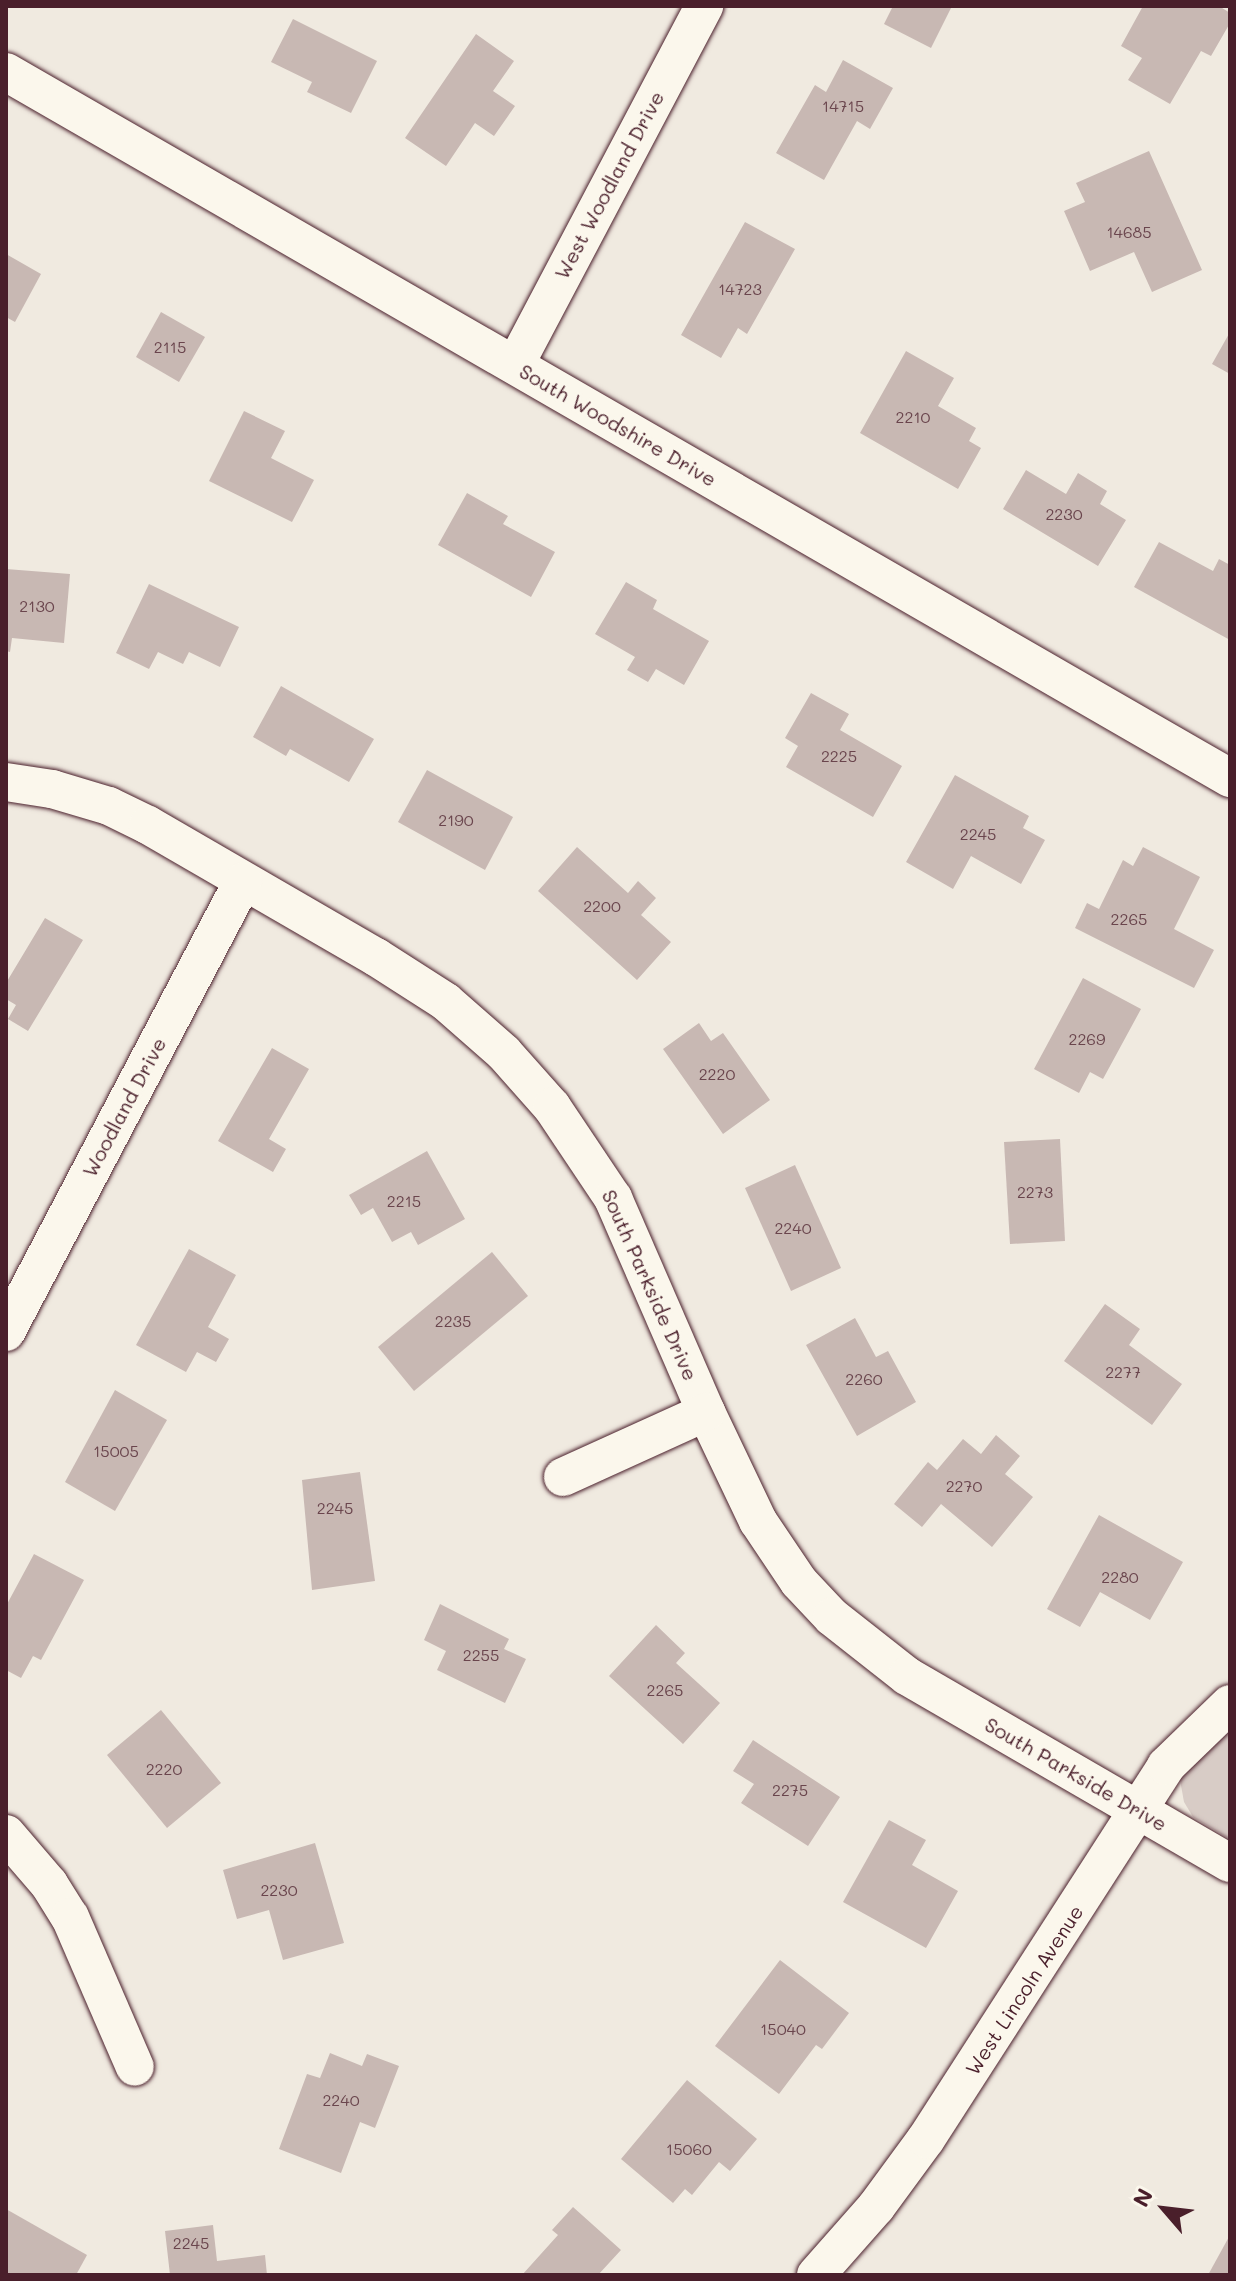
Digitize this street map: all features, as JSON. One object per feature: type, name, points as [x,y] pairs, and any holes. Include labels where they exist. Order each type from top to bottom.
[{"type":"street","name":"West Woodland Drive","points":[[515,365],[704,6]]},
{"type":"street","name":"South Woodshire Drive","points":[[6,72],[1230,778]]},
{"type":"street","name":"South Parkside Drive","points":[[6,782],[52,789],[109,806],[148,825],[376,957],[446,1002],[504,1053],[552,1107],[613,1198],[706,1412],[758,1521],[799,1582],[832,1617],[907,1676],[1230,1863]]},
{"type":"street","name":"Woodland Drive","points":[[6,1332],[243,881]]},
{"type":"street","points":[[563,1477],[706,1412]]},
{"type":"street","name":"West Lincoln Avenue","points":[[816,2275],[876,2207],[926,2139],[1079,1906],[1166,1766],[1230,1704]]},
{"type":"street","points":[[6,1834],[49,1884],[70,1917],[135,2067]]},
{"type":"shaded area","points":[[1230,1725],[1230,1839],[1193,1817],[1184,1802],[1180,1780],[1187,1766]]},
{"type":"building","points":[[893,6],[952,6],[931,48],[884,24]]},
{"type":"building","points":[[1143,6],[1219,6],[1230,13],[1230,23],[1211,56],[1201,51],[1170,104],[1128,80],[1142,58],[1121,46]]},
{"type":"building","points":[[293,19],[377,61],[351,113],[307,92],[312,82],[271,62]]},
{"type":"building","points":[[476,34],[514,61],[493,91],[515,106],[494,136],[475,123],[446,166],[405,138]]},
{"type":"building","points":[[843,60],[893,88],[870,129],[857,121],[824,180],[776,153],[815,85],[826,92]]},
{"type":"building","points":[[1149,151],[1202,270],[1152,292],[1134,252],[1090,271],[1064,211],[1085,202],[1076,183]]},
{"type":"building","points":[[745,222],[795,249],[747,334],[738,328],[721,358],[681,335]]},
{"type":"building","points":[[6,254],[41,274],[15,322],[6,317]]},
{"type":"building","points":[[161,312],[205,337],[179,382],[136,357]]},
{"type":"building","points":[[1230,332],[1230,374],[1212,364]]},
{"type":"building","points":[[906,351],[954,378],[938,406],[976,428],[969,441],[981,448],[958,489],[860,433]]},
{"type":"building","points":[[244,411],[285,431],[271,458],[314,480],[292,522],[209,481]]},
{"type":"building","points":[[1026,470],[1066,494],[1078,473],[1107,491],[1100,504],[1126,520],[1098,566],[1003,509]]},
{"type":"building","points":[[467,493],[508,516],[503,524],[555,552],[531,597],[438,545]]},
{"type":"building","points":[[1159,542],[1213,571],[1219,559],[1230,565],[1230,640],[1134,587]]},
{"type":"building","points":[[6,569],[70,574],[64,643],[12,638],[10,652],[6,651]]},
{"type":"building","points":[[626,582],[657,600],[653,609],[709,641],[684,685],[656,669],[648,682],[627,670],[635,657],[595,634]]},
{"type":"building","points":[[149,584],[239,627],[220,667],[189,652],[183,664],[158,652],[149,669],[116,653]]},
{"type":"building","points":[[281,686],[374,739],[349,782],[290,749],[286,756],[253,737]]},
{"type":"building","points":[[811,693],[849,714],[840,730],[902,766],[873,817],[786,767],[798,746],[785,738]]},
{"type":"building","points":[[427,770],[513,817],[485,870],[398,822]]},
{"type":"building","points":[[955,775],[1029,816],[1023,828],[1045,840],[1021,884],[971,856],[953,889],[906,862]]},
{"type":"building","points":[[577,847],[628,893],[638,881],[656,898],[641,915],[671,942],[637,980],[538,891]]},
{"type":"building","points":[[1143,847],[1200,877],[1174,929],[1214,950],[1194,988],[1075,928],[1087,903],[1099,909],[1123,860],[1133,866]]},
{"type":"building","points":[[45,918],[83,940],[28,1031],[8,1019],[16,1005],[6,999],[6,983]]},
{"type":"building","points":[[1083,978],[1141,1009],[1103,1079],[1090,1072],[1079,1093],[1034,1069]]},
{"type":"building","points":[[699,1023],[711,1041],[723,1033],[770,1100],[723,1134],[663,1049]]},
{"type":"building","points":[[272,1048],[309,1069],[269,1139],[286,1149],[273,1172],[218,1141]]},
{"type":"building","points":[[1060,1139],[1065,1241],[1010,1244],[1004,1142]]},
{"type":"building","points":[[427,1151],[465,1219],[418,1245],[411,1232],[392,1242],[373,1208],[361,1215],[349,1195]]},
{"type":"building","points":[[795,1165],[841,1268],[791,1291],[745,1188]]},
{"type":"building","points":[[189,1249],[236,1275],[208,1327],[229,1339],[216,1362],[197,1352],[186,1372],[136,1345]]},
{"type":"building","points":[[492,1252],[528,1296],[414,1391],[378,1347]]},
{"type":"building","points":[[1105,1304],[1140,1329],[1129,1345],[1182,1384],[1152,1425],[1064,1361]]},
{"type":"building","points":[[855,1318],[876,1357],[888,1351],[916,1402],[857,1436],[806,1345]]},
{"type":"building","points":[[115,1390],[167,1420],[115,1511],[65,1482]]},
{"type":"building","points":[[996,1435],[1020,1456],[1005,1474],[1033,1497],[992,1547],[941,1504],[922,1527],[894,1504],[928,1462],[937,1470],[963,1439],[981,1454]]},
{"type":"building","points":[[360,1472],[375,1581],[312,1590],[302,1480]]},
{"type":"building","points":[[1099,1515],[1183,1562],[1150,1620],[1100,1592],[1080,1627],[1047,1609]]},
{"type":"building","points":[[34,1554],[84,1580],[41,1660],[33,1656],[21,1678],[6,1670],[6,1606]]},
{"type":"building","points":[[440,1604],[509,1639],[504,1649],[526,1659],[505,1703],[437,1670],[446,1651],[424,1640]]},
{"type":"building","points":[[656,1625],[685,1653],[676,1663],[720,1703],[683,1744],[609,1676]]},
{"type":"building","points":[[161,1710],[221,1783],[167,1828],[107,1755]]},
{"type":"building","points":[[753,1740],[840,1797],[808,1846],[741,1803],[754,1784],[733,1771]]},
{"type":"building","points":[[889,1820],[926,1840],[912,1865],[958,1891],[926,1948],[843,1902]]},
{"type":"building","points":[[315,1843],[344,1943],[283,1960],[269,1910],[237,1919],[223,1870]]},
{"type":"building","points":[[780,1960],[849,2013],[822,2049],[816,2045],[779,2094],[715,2046]]},
{"type":"building","points":[[330,2053],[362,2066],[367,2054],[399,2066],[375,2128],[360,2122],[341,2173],[279,2149],[307,2074],[320,2078]]},
{"type":"building","points":[[687,2080],[757,2139],[730,2171],[719,2162],[692,2195],[685,2189],[673,2203],[621,2159]]},
{"type":"building","points":[[573,2207],[621,2250],[598,2275],[522,2275],[558,2235],[552,2230]]},
{"type":"building","points":[[6,2209],[87,2255],[76,2275],[6,2275]]},
{"type":"building","points":[[213,2225],[217,2261],[265,2255],[267,2275],[170,2275],[165,2231]]},
{"type":"building","points":[[1230,2235],[1230,2275],[1208,2275]]}]
